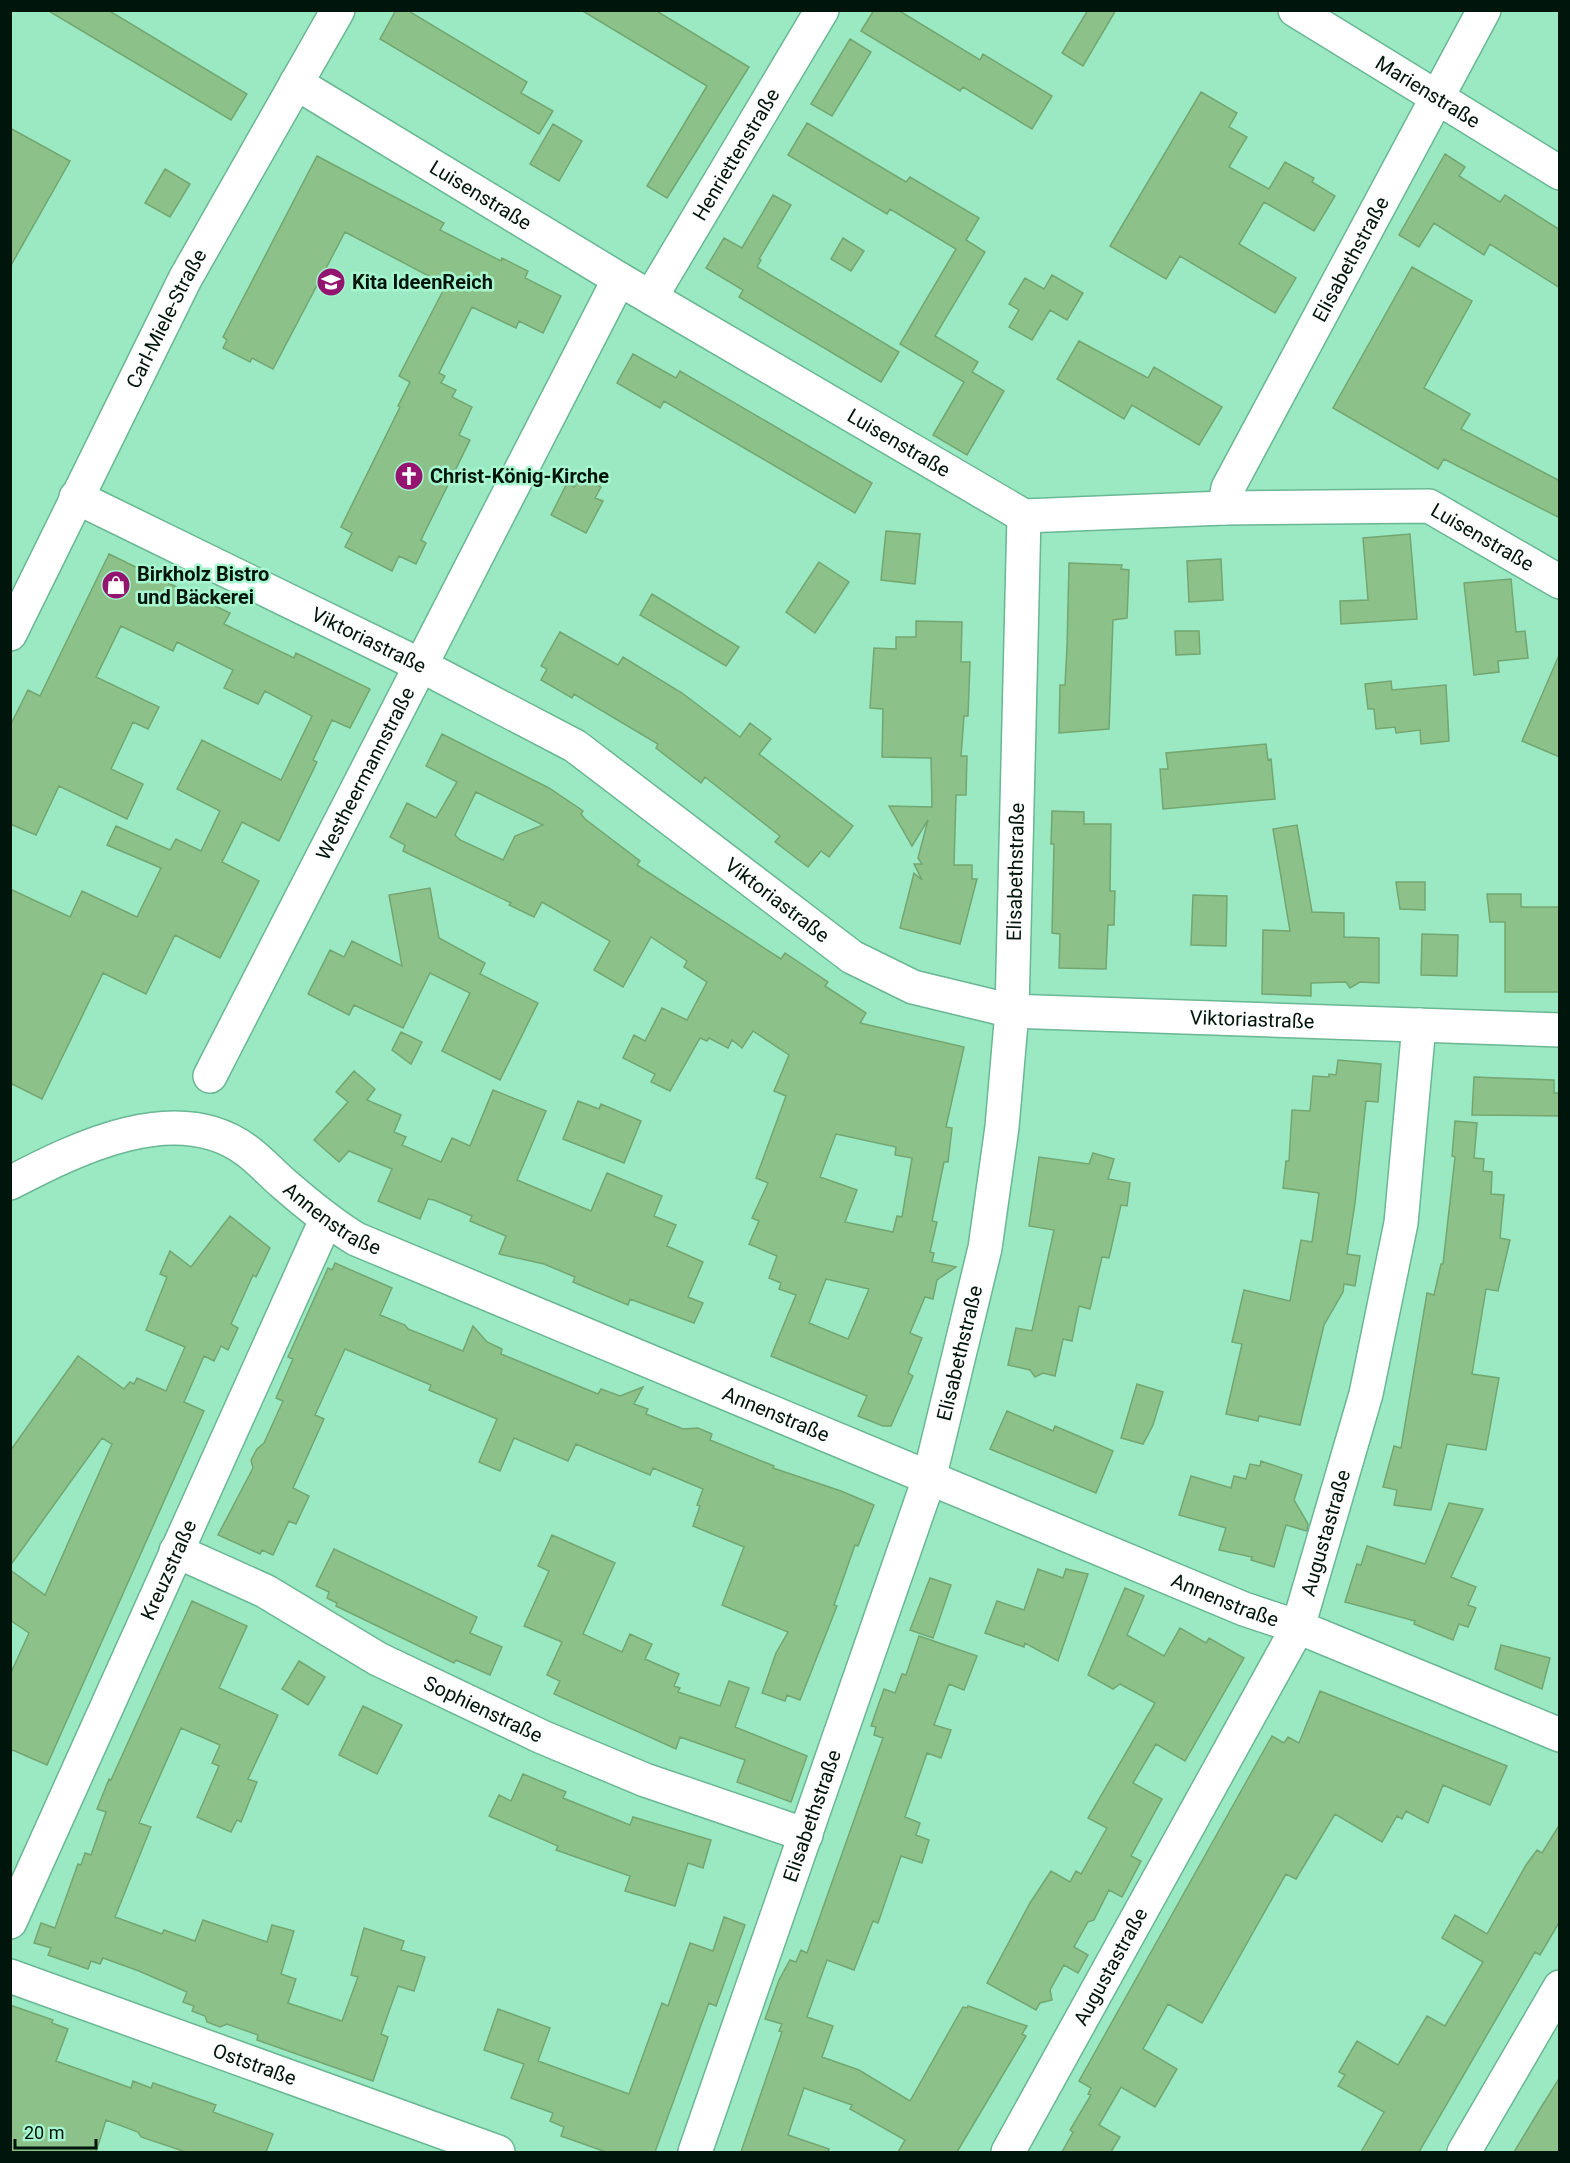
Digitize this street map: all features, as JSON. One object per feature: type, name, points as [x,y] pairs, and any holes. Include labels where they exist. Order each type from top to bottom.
[{"type":"street","name":"Carl-Miele-Straße","points":[[10,634],[185,279],[338,10]]},
{"type":"street","name":"Henriettenstraße","points":[[651,297],[822,10]]},
{"type":"street","name":"Marienstraße","points":[[1295,10],[1560,172]]},
{"type":"street","name":"Elisabethstraße","points":[[1224,508],[1228,488],[1484,10]]},
{"type":"street","name":"Luisenstraße","points":[[296,83],[619,279],[1024,516],[1224,508],[1429,506],[1560,582]]},
{"type":"street","name":"Westheermannstraße","points":[[210,1076],[619,279]]},
{"type":"street","name":"Viktoriastraße","points":[[76,497],[422,666],[575,746],[852,957],[913,987],[1012,1011],[1560,1030]]},
{"type":"street","name":"Elisabethstraße","points":[[695,2152],[929,1479],[985,1248],[1002,1127],[1012,1011],[1024,516]]},
{"type":"street","name":"Augustastraße","points":[[1008,2152],[1298,1627],[1366,1394],[1401,1224],[1419,1025]]},
{"type":"street","name":"Annenstraße","points":[[10,1183],[82,1148],[132,1131],[178,1129],[227,1139],[247,1150],[326,1220],[356,1239],[1244,1609],[1298,1627],[1560,1735]]},
{"type":"street","name":"Kreuzstraße","points":[[10,1922],[326,1220]]},
{"type":"street","name":"Sophienstraße","points":[[176,1551],[265,1591],[378,1659],[542,1737],[645,1780],[806,1835]]},
{"type":"street","name":"Oststraße","points":[[10,1976],[498,2152]]},
{"type":"street","points":[[1464,2152],[1560,1987]]},
{"type":"building","points":[[47,10],[108,10],[247,94],[231,120]]},
{"type":"building","points":[[396,10],[407,10],[527,82],[521,93],[553,111],[539,134],[380,39]]},
{"type":"building","points":[[581,10],[655,10],[749,67],[667,198],[647,186],[707,86]]},
{"type":"building","points":[[874,10],[898,10],[980,60],[983,54],[1052,96],[1032,129],[963,87],[960,91],[861,31]]},
{"type":"building","points":[[1088,10],[1116,10],[1083,66],[1062,53]]},
{"type":"building","points":[[850,39],[871,52],[832,116],[811,104]]},
{"type":"building","points":[[1201,92],[1237,113],[1229,127],[1247,137],[1229,167],[1269,189],[1285,162],[1314,178],[1312,182],[1335,196],[1314,231],[1264,202],[1239,244],[1296,278],[1275,313],[1180,256],[1166,279],[1110,246]]},
{"type":"building","points":[[807,123],[906,182],[910,177],[979,218],[966,240],[985,252],[935,336],[978,362],[972,372],[1004,391],[967,455],[933,435],[964,382],[900,344],[956,249],[890,209],[887,214],[788,155]]},
{"type":"building","points":[[553,124],[582,141],[559,181],[530,164]]},
{"type":"building","points":[[10,128],[70,161],[10,267]]},
{"type":"building","points":[[1445,154],[1465,167],[1459,176],[1500,202],[1505,195],[1560,230],[1560,288],[1490,244],[1484,255],[1434,223],[1419,247],[1399,235]]},
{"type":"building","points":[[317,156],[444,223],[440,230],[501,261],[502,258],[528,271],[525,278],[561,296],[543,333],[519,321],[516,328],[472,307],[439,373],[445,376],[441,383],[456,390],[452,397],[472,407],[459,435],[470,440],[421,540],[426,543],[416,564],[399,556],[392,571],[345,547],[352,533],[341,527],[410,382],[399,376],[446,285],[345,232],[273,369],[252,358],[250,362],[223,348],[227,340],[223,337]]},
{"type":"building","points":[[165,169],[190,184],[170,217],[145,203]]},
{"type":"building","points":[[773,195],[791,205],[759,259],[761,260],[757,267],[899,352],[881,382],[739,297],[743,290],[706,268],[724,238],[742,248]]},
{"type":"building","points":[[843,238],[864,251],[851,271],[831,259]]},
{"type":"building","points":[[1412,267],[1472,301],[1424,388],[1470,414],[1461,429],[1560,481],[1560,518],[1444,459],[1438,469],[1333,408]]},
{"type":"building","points":[[1052,275],[1083,293],[1067,320],[1050,310],[1032,340],[1009,327],[1019,310],[1009,304],[1025,278],[1044,289]]},
{"type":"building","points":[[1079,341],[1148,378],[1154,367],[1222,407],[1199,445],[1132,405],[1124,419],[1057,379]]},
{"type":"building","points":[[633,354],[676,378],[680,371],[872,483],[855,513],[664,401],[660,408],[617,383]]},
{"type":"building","points":[[580,476],[601,487],[595,498],[603,501],[586,533],[551,515],[567,483],[574,487]]},
{"type":"building","points":[[886,531],[920,534],[915,584],[881,580]]},
{"type":"building","points":[[1410,534],[1417,619],[1341,624],[1340,601],[1368,600],[1363,538]]},
{"type":"building","points":[[109,554],[230,613],[224,624],[294,658],[296,653],[370,689],[350,728],[332,720],[313,760],[317,762],[279,841],[242,822],[222,862],[259,881],[220,958],[175,935],[146,994],[103,973],[42,1099],[10,1083],[10,889],[70,917],[82,891],[137,917],[161,868],[107,845],[116,826],[170,850],[176,839],[201,851],[220,811],[177,789],[202,740],[281,780],[312,716],[265,691],[258,704],[224,688],[233,670],[177,642],[173,651],[121,626],[96,677],[159,707],[148,729],[133,722],[111,769],[143,784],[127,819],[59,786],[36,835],[10,824],[10,726],[28,690],[40,696]]},
{"type":"building","points":[[1221,559],[1223,600],[1189,602],[1187,561]]},
{"type":"building","points":[[819,562],[849,582],[815,633],[786,612]]},
{"type":"building","points":[[1069,563],[1122,565],[1121,569],[1129,570],[1127,618],[1113,620],[1109,729],[1059,733],[1060,685],[1065,685]]},
{"type":"building","points":[[1511,579],[1516,632],[1525,631],[1528,658],[1498,661],[1499,672],[1474,675],[1464,583]]},
{"type":"building","points":[[652,594],[739,647],[726,666],[640,615]]},
{"type":"building","points":[[916,621],[962,622],[961,662],[970,662],[968,716],[964,716],[961,756],[967,756],[966,795],[956,795],[954,865],[972,865],[972,879],[977,879],[960,944],[900,928],[914,873],[922,880],[914,864],[922,864],[918,858],[928,820],[912,846],[889,806],[932,807],[931,758],[882,757],[883,709],[870,708],[874,648],[896,649],[896,637],[916,637]]},
{"type":"building","points":[[1175,631],[1199,631],[1200,654],[1176,655]]},
{"type":"building","points":[[560,632],[618,665],[623,657],[682,693],[740,737],[750,723],[771,739],[759,754],[853,826],[829,857],[821,851],[808,867],[775,842],[780,836],[705,777],[701,783],[656,748],[658,744],[574,694],[572,698],[541,680],[547,669],[541,666]]},
{"type":"building","points":[[1560,653],[1560,757],[1522,741]]},
{"type":"building","points":[[1391,681],[1392,690],[1446,685],[1449,741],[1421,744],[1420,730],[1396,733],[1395,727],[1376,729],[1374,709],[1368,709],[1365,684]]},
{"type":"building","points":[[442,734],[549,788],[583,811],[581,814],[585,819],[640,861],[637,865],[781,959],[785,953],[828,982],[825,986],[866,1013],[860,1023],[964,1047],[946,1127],[952,1128],[948,1162],[944,1162],[932,1221],[937,1222],[930,1252],[934,1253],[932,1262],[956,1267],[937,1280],[933,1299],[925,1297],[910,1333],[922,1338],[908,1373],[913,1376],[891,1426],[883,1426],[858,1416],[867,1396],[771,1356],[796,1295],[779,1289],[781,1283],[769,1278],[777,1256],[749,1244],[759,1221],[752,1218],[768,1183],[756,1178],[786,1096],[774,1091],[789,1055],[753,1031],[742,1048],[732,1040],[728,1048],[709,1038],[707,1041],[700,1038],[670,1091],[651,1082],[655,1074],[623,1058],[634,1035],[645,1041],[662,1008],[687,1020],[707,982],[684,967],[687,961],[651,937],[623,987],[594,970],[610,941],[542,902],[534,917],[509,905],[511,903],[403,851],[405,845],[390,837],[407,803],[436,818],[457,782],[426,766]],"holes":[[[476,792],[543,825],[515,836],[503,860],[460,840],[455,835]],[[836,1134],[896,1147],[895,1155],[912,1158],[902,1217],[897,1216],[893,1232],[845,1222],[857,1190],[820,1177]],[[826,1279],[869,1289],[848,1339],[809,1323]]]},
{"type":"building","points":[[1266,744],[1268,760],[1271,759],[1275,799],[1163,809],[1160,769],[1168,769],[1166,753]]},
{"type":"building","points":[[1052,811],[1084,812],[1084,824],[1111,824],[1110,891],[1115,891],[1114,925],[1108,925],[1106,969],[1059,968],[1060,934],[1052,933],[1054,844],[1051,844]]},
{"type":"building","points":[[1297,825],[1312,912],[1344,913],[1344,937],[1379,938],[1379,983],[1360,982],[1350,988],[1346,982],[1311,983],[1311,996],[1262,994],[1263,930],[1290,931],[1273,829]]},
{"type":"building","points":[[1396,882],[1425,882],[1425,910],[1400,909]]},
{"type":"building","points":[[430,888],[439,938],[485,963],[480,974],[538,1003],[500,1080],[442,1051],[470,993],[430,973],[403,1028],[354,1005],[349,1015],[308,994],[330,950],[344,957],[352,941],[402,966],[389,895]]},
{"type":"building","points":[[1487,894],[1521,894],[1521,907],[1559,907],[1560,992],[1505,992],[1505,922],[1490,922]]},
{"type":"building","points":[[1193,895],[1227,896],[1226,946],[1191,945]]},
{"type":"building","points":[[1422,934],[1458,935],[1457,976],[1421,975]]},
{"type":"building","points":[[401,1032],[422,1042],[411,1064],[392,1050]]},
{"type":"building","points":[[1338,1060],[1381,1064],[1378,1102],[1366,1101],[1347,1254],[1360,1256],[1355,1286],[1344,1284],[1343,1292],[1324,1325],[1300,1425],[1259,1416],[1258,1421],[1226,1414],[1242,1344],[1232,1342],[1244,1290],[1290,1301],[1301,1240],[1312,1242],[1319,1193],[1283,1188],[1286,1161],[1289,1161],[1292,1110],[1310,1111],[1313,1076],[1336,1075]]},
{"type":"building","points":[[354,1071],[375,1089],[367,1100],[401,1115],[394,1132],[406,1137],[402,1145],[441,1162],[452,1138],[470,1146],[493,1090],[546,1111],[517,1180],[591,1211],[607,1173],[662,1196],[654,1216],[676,1225],[667,1246],[703,1262],[688,1297],[703,1303],[694,1323],[630,1299],[628,1305],[573,1282],[575,1277],[544,1264],[499,1254],[506,1236],[470,1221],[472,1216],[434,1200],[428,1199],[420,1219],[378,1201],[392,1169],[349,1151],[339,1162],[314,1140],[348,1102],[336,1092]]},
{"type":"building","points":[[1474,1077],[1554,1080],[1554,1093],[1560,1093],[1560,1116],[1472,1115]]},
{"type":"building","points":[[578,1101],[599,1109],[601,1104],[641,1121],[624,1163],[563,1139]]},
{"type":"building","points":[[1455,1121],[1477,1123],[1474,1158],[1484,1159],[1483,1171],[1492,1172],[1491,1194],[1504,1195],[1500,1238],[1510,1240],[1498,1291],[1486,1289],[1472,1374],[1499,1378],[1486,1450],[1447,1444],[1431,1510],[1394,1505],[1397,1490],[1383,1487],[1394,1446],[1401,1448],[1427,1293],[1434,1295],[1441,1264],[1443,1264],[1455,1157],[1452,1156]]},
{"type":"building","points":[[1093,1153],[1114,1159],[1108,1179],[1130,1183],[1127,1206],[1121,1205],[1109,1258],[1102,1257],[1090,1309],[1079,1306],[1072,1341],[1063,1339],[1055,1376],[1043,1373],[1035,1377],[1030,1370],[1008,1365],[1016,1328],[1032,1331],[1054,1230],[1029,1226],[1039,1157],[1089,1164]]},
{"type":"building","points":[[230,1216],[270,1248],[256,1277],[253,1275],[231,1324],[238,1328],[228,1350],[221,1346],[214,1361],[204,1356],[184,1402],[204,1411],[47,1765],[10,1749],[10,1675],[29,1633],[10,1620],[10,1570],[45,1595],[112,1444],[102,1438],[10,1566],[10,1451],[78,1356],[124,1389],[130,1382],[134,1384],[137,1378],[166,1391],[185,1347],[146,1330],[167,1277],[160,1274],[170,1251],[191,1267]]},
{"type":"building","points":[[335,1263],[392,1288],[380,1315],[405,1325],[408,1329],[463,1351],[473,1326],[487,1342],[502,1349],[501,1354],[598,1394],[601,1389],[620,1396],[643,1387],[634,1404],[648,1409],[646,1414],[683,1429],[698,1428],[712,1434],[710,1440],[774,1466],[773,1468],[874,1505],[858,1546],[855,1545],[834,1605],[837,1606],[800,1700],[787,1695],[785,1701],[762,1693],[776,1653],[788,1632],[722,1605],[744,1547],[693,1526],[703,1489],[653,1468],[650,1475],[576,1444],[568,1461],[514,1438],[500,1471],[479,1462],[497,1419],[429,1390],[431,1385],[345,1349],[315,1415],[324,1419],[293,1488],[309,1496],[296,1524],[289,1521],[273,1555],[262,1550],[260,1554],[218,1535],[253,1468],[251,1460],[257,1449],[264,1443],[283,1401],[276,1398],[293,1359],[288,1357],[328,1268],[332,1270]]},
{"type":"building","points":[[1137,1384],[1163,1392],[1153,1425],[1143,1444],[1121,1438]]},
{"type":"building","points":[[1007,1411],[1053,1431],[1055,1426],[1113,1451],[1096,1493],[990,1449]]},
{"type":"building","points":[[1261,1461],[1302,1475],[1294,1500],[1308,1524],[1307,1531],[1286,1525],[1274,1567],[1251,1560],[1252,1557],[1219,1550],[1226,1528],[1179,1515],[1191,1476],[1231,1488],[1234,1476],[1246,1479],[1250,1464],[1260,1466]]},
{"type":"building","points":[[1449,1503],[1483,1509],[1451,1577],[1476,1587],[1468,1605],[1476,1608],[1468,1627],[1459,1624],[1453,1640],[1414,1624],[1415,1621],[1345,1602],[1357,1564],[1361,1565],[1367,1546],[1425,1564]]},
{"type":"building","points":[[552,1535],[615,1563],[583,1634],[622,1652],[630,1634],[652,1644],[645,1659],[679,1674],[674,1686],[680,1688],[678,1692],[720,1706],[729,1681],[749,1688],[735,1727],[807,1756],[791,1802],[737,1782],[745,1760],[680,1737],[676,1749],[554,1694],[560,1681],[547,1675],[562,1642],[524,1626],[549,1571],[538,1566]]},
{"type":"building","points":[[334,1549],[477,1617],[470,1633],[502,1647],[490,1675],[456,1660],[454,1663],[336,1606],[337,1603],[327,1598],[329,1592],[316,1586]]},
{"type":"building","points":[[1038,1569],[1063,1578],[1066,1569],[1088,1574],[1058,1661],[1025,1643],[1024,1647],[985,1633],[997,1601],[1024,1610]]},
{"type":"building","points":[[930,1578],[951,1585],[933,1638],[910,1630]]},
{"type":"building","points":[[1125,1588],[1144,1596],[1127,1635],[1164,1656],[1180,1628],[1206,1643],[1209,1638],[1244,1658],[1185,1761],[1156,1744],[1133,1783],[1162,1799],[1131,1856],[1141,1861],[1122,1897],[1109,1890],[1094,1920],[1088,1922],[1074,1947],[1088,1955],[1078,1973],[1064,1965],[1050,1990],[1052,2000],[1040,2003],[1036,2010],[987,1983],[1030,1903],[1051,1871],[1070,1882],[1076,1871],[1081,1874],[1107,1828],[1088,1818],[1155,1703],[1120,1684],[1113,1689],[1088,1675]]},
{"type":"building","points":[[192,1601],[247,1626],[219,1688],[278,1715],[248,1779],[257,1782],[241,1822],[237,1820],[231,1832],[197,1817],[219,1766],[212,1763],[220,1745],[181,1728],[139,1823],[151,1827],[115,1917],[162,1934],[164,1930],[195,1941],[203,1920],[267,1942],[272,1925],[294,1931],[281,1974],[296,1979],[288,2003],[342,2021],[358,1977],[351,1975],[364,1928],[404,1941],[401,1950],[425,1957],[414,1991],[398,1986],[381,2034],[388,2037],[373,2081],[257,2040],[258,2035],[227,2024],[220,2027],[207,2022],[205,2016],[192,2011],[194,2006],[183,2002],[187,1992],[139,1971],[103,1958],[100,1964],[91,1961],[88,1969],[48,1955],[51,1948],[34,1943],[41,1923],[55,1928],[78,1864],[81,1865],[85,1853],[91,1855],[106,1812],[97,1809]]},
{"type":"building","points":[[919,1636],[977,1656],[964,1690],[949,1684],[934,1725],[951,1730],[941,1758],[927,1753],[905,1817],[920,1823],[916,1835],[929,1840],[922,1863],[901,1856],[878,1923],[873,1921],[854,1970],[827,1960],[807,2017],[833,2026],[822,2057],[859,2070],[910,2101],[963,2007],[968,2006],[1027,2026],[1022,2034],[1026,2036],[957,2152],[898,2152],[905,2140],[850,2109],[852,2105],[804,2088],[788,2135],[829,2149],[828,2152],[741,2152],[782,2032],[779,2031],[782,2024],[765,2019],[779,1980],[790,1960],[796,1962],[801,1950],[807,1953],[883,1738],[874,1735],[876,1727],[871,1726],[884,1689],[895,1693],[902,1674],[906,1675]]},
{"type":"building","points":[[1501,1645],[1550,1658],[1542,1689],[1495,1669]]},
{"type":"building","points":[[299,1661],[325,1677],[308,1705],[282,1689]]},
{"type":"building","points":[[1320,1691],[1507,1766],[1490,1805],[1443,1785],[1428,1823],[1406,1811],[1402,1819],[1397,1816],[1382,1842],[1335,1814],[1296,1879],[1286,1874],[1202,2023],[1168,2004],[1143,2049],[1177,2069],[1155,2107],[1121,2087],[1099,2125],[1120,2137],[1111,2152],[1062,2152],[1073,2132],[1070,2130],[1091,2095],[1088,2094],[1091,2088],[1079,2081],[1236,1800],[1272,1736],[1284,1743],[1288,1737],[1299,1743]]},
{"type":"building","points":[[363,1706],[402,1725],[377,1774],[339,1755]]},
{"type":"building","points":[[523,1774],[566,1792],[563,1798],[630,1825],[633,1817],[711,1840],[703,1868],[688,1863],[675,1906],[625,1891],[630,1876],[556,1850],[558,1846],[489,1816],[499,1795],[511,1801]]},
{"type":"building","points":[[1560,1824],[1560,1921],[1540,1955],[1535,1952],[1419,2152],[1361,2152],[1384,2112],[1338,2086],[1345,2075],[1339,2072],[1357,2041],[1398,2065],[1427,2016],[1445,2026],[1483,1962],[1442,1938],[1455,1915],[1487,1934],[1526,1865],[1537,1850],[1542,1853]]},
{"type":"building","points":[[724,1917],[745,1925],[716,2006],[709,2003],[655,2152],[606,2152],[561,2136],[564,2127],[550,2121],[553,2113],[511,2098],[524,2064],[484,2050],[498,2009],[550,2028],[538,2061],[629,2094],[662,2003],[668,2006],[690,1943],[713,1951]]},
{"type":"building","points":[[10,2005],[53,2020],[52,2023],[68,2029],[56,2061],[131,2088],[133,2081],[151,2088],[153,2083],[216,2105],[213,2112],[273,2134],[266,2152],[186,2152],[141,2137],[138,2132],[106,2120],[96,2152],[10,2152]]},
{"type":"building","points":[[1560,2077],[1560,2152],[1514,2152],[1540,2109]]},
{"type":"place","name":"Kita IdeenReich","points":[[331,282]]},
{"type":"place","name":"Christ-König-Kirche","points":[[409,476]]},
{"type":"place","name":"Birkholz Bistro und Bäckerei","points":[[116,585]]}]
